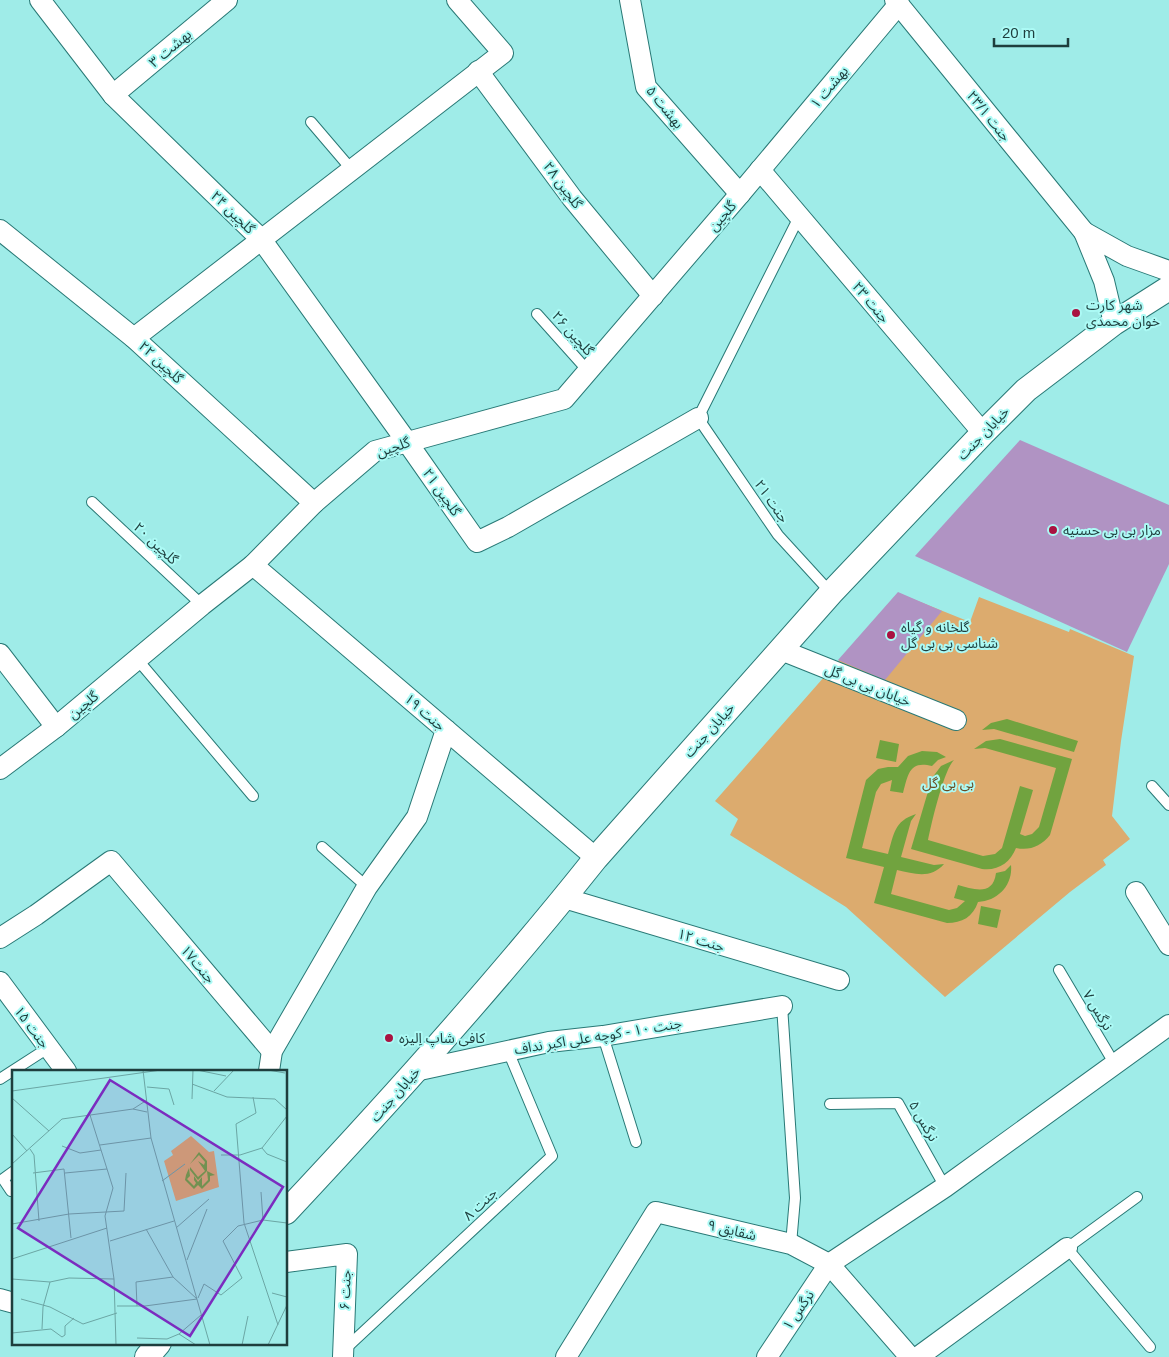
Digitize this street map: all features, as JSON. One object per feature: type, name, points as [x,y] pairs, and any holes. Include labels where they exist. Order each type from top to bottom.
[{"type":"street","name":"گلچین ۲۴","points":[[40,0],[113,95],[260,239],[407,442]]},
{"type":"street","name":"بهشت ۳","points":[[113,95],[227,0]]},
{"type":"street","points":[[134,338],[503,53],[457,0]]},
{"type":"street","name":"بهشت ۵","points":[[630,0],[646,87],[740,194]]},
{"type":"street","name":"بهشت ۱","points":[[760,170],[897,2]]},
{"type":"street","name":"جنت ۲۳/۱","points":[[897,2],[1084,232]]},
{"type":"street","name":"گلچین ۲۸","points":[[478,71],[572,198],[653,296]]},
{"type":"street","name":"گلچین","points":[[0,768],[56,727],[253,565],[314,503],[375,450],[564,399],[760,170]]},
{"type":"street","name":"جنت ۲۳","points":[[760,170],[982,433]]},
{"type":"street","name":"گلچین ۲۲","points":[[0,230],[134,338],[314,503]]},
{"type":"street","points":[[1084,232],[1127,256],[1169,271]]},
{"type":"street","points":[[1084,232],[1104,281],[1114,323]]},
{"type":"street","name":"خیابان جنت","points":[[288,1210],[381,1111],[564,898],[596,858],[780,650],[831,593],[982,433],[1026,390],[1114,323],[1169,288]]},
{"type":"street","name":"گلچین ۲۱","points":[[407,442],[477,542],[508,528],[698,418]]},
{"type":"street","name":"جنت ۱۹","points":[[253,565],[596,858]]},
{"type":"street","name":"خیابان بی بی گل","points":[[780,650],[956,720]]},
{"type":"street","points":[[0,654],[56,727]]},
{"type":"street","points":[[268,1070],[272,1051],[367,887],[417,817],[446,730]]},
{"type":"street","name":"جنت۱۷","points":[[0,938],[36,915],[111,861],[272,1051]]},
{"type":"street","points":[[1136,892],[1169,945]]},
{"type":"street","name":"جنت ۱۲","points":[[564,898],[839,980]]},
{"type":"street","name":"جنت ۱۵","points":[[0,982],[65,1070]]},
{"type":"street","name":"جنت ۱۰ - کوچه علی اکبر نداف","points":[[415,1071],[550,1042],[603,1036],[782,1006]]},
{"type":"street","points":[[829,1264],[945,1187],[1169,1025]]},
{"type":"street","name":"شقایق ۹","points":[[566,1357],[656,1212],[791,1244],[829,1264],[910,1357]]},
{"type":"street","points":[[918,1357],[1067,1248]]},
{"type":"street","name":"جنت ۶","points":[[288,1262],[347,1254],[343,1354]]},
{"type":"street","name":"نرگس ۱","points":[[767,1357],[829,1264]]},
{"type":"lane","points":[[311,122],[352,170]]},
{"type":"lane","points":[[698,418],[799,217]]},
{"type":"lane","name":"گلچین ۲۶","points":[[537,314],[588,370]]},
{"type":"lane","name":"جنت ۲۱","points":[[698,418],[778,535],[831,593]]},
{"type":"lane","name":"گلچین ۲۰","points":[[92,502],[202,605]]},
{"type":"lane","points":[[137,659],[253,796]]},
{"type":"lane","points":[[1152,786],[1169,805]]},
{"type":"lane","points":[[322,847],[367,887]]},
{"type":"lane","name":"نرگس ۷","points":[[1059,970],[1114,1064]]},
{"type":"lane","points":[[782,1006],[794,1198],[791,1244]]},
{"type":"lane","points":[[603,1036],[636,1142]]},
{"type":"lane","points":[[14,1070],[48,1048]]},
{"type":"lane","name":"جنت ۸","points":[[343,1354],[552,1156],[508,1051]]},
{"type":"lane","points":[[0,1079],[12,1071]]},
{"type":"lane","name":"نرگس ۵","points":[[830,1104],[898,1103],[945,1187]]},
{"type":"lane","points":[[11,1191],[3,1179],[12,1172]]},
{"type":"lane","points":[[1136,1197],[1067,1248],[1150,1347]]},
{"type":"green space","name":"بی بی گل","points":[[898,593],[970,622],[979,597],[1069,632],[1070,629],[1134,656],[1112,816],[1130,839],[1103,860],[1106,865],[1070,892],[945,997],[846,907],[730,835],[738,819],[715,801]]},
{"type":"shaded area","points":[[1007,719],[1078,741],[1074,752],[994,729],[982,730],[991,723]]},
{"type":"shaded area","points":[[1000,739],[1072,759],[1050,835],[1035,847],[1026,849],[1016,848],[1007,862],[993,869],[982,869],[911,849],[932,778],[941,766],[954,760],[942,785],[928,840],[983,856],[995,854],[1002,848],[1020,786],[1033,790],[1020,834],[1025,836],[1032,834],[1039,827],[1056,768],[985,748],[974,749],[986,741]]},
{"type":"shaded area","points":[[880,740],[899,744],[896,762],[876,758]]},
{"type":"shaded area","points":[[922,751],[937,752],[946,757],[938,760],[932,766],[918,765],[914,767],[908,775],[903,793],[890,791],[892,780],[881,784],[876,792],[862,848],[888,854],[899,824],[916,814],[911,821],[901,857],[934,865],[944,864],[939,869],[928,874],[916,874],[897,870],[891,894],[949,910],[957,908],[965,901],[954,898],[958,885],[981,890],[987,888],[994,881],[996,873],[1005,871],[1011,865],[1009,879],[1003,891],[992,899],[978,902],[970,915],[957,922],[947,923],[874,903],[884,867],[846,858],[866,780],[878,769],[898,767],[908,756]]},
{"type":"shaded area","points":[[981,906],[1001,910],[997,928],[978,924]]},
{"type":"building","name":"مزار بی بی حسنیه","points":[[1020,440],[1169,505],[1169,564],[1127,652],[915,556]]},
{"type":"building","name":"گلخانه و گیاه شناسی بی بی گل","points":[[898,592],[942,611],[885,680],[838,660]]},
{"type":"place","name":"شهر کارت خوان محمدی","points":[[1076,313]]},
{"type":"place","name":"مزار بی بی حسنیه","points":[[1053,530]]},
{"type":"place","name":"گلخانه و گیاه شناسی بی بی گل","points":[[891,635]]},
{"type":"place","name":"کافی شاپ اِلیزه","points":[[389,1038]]}]
